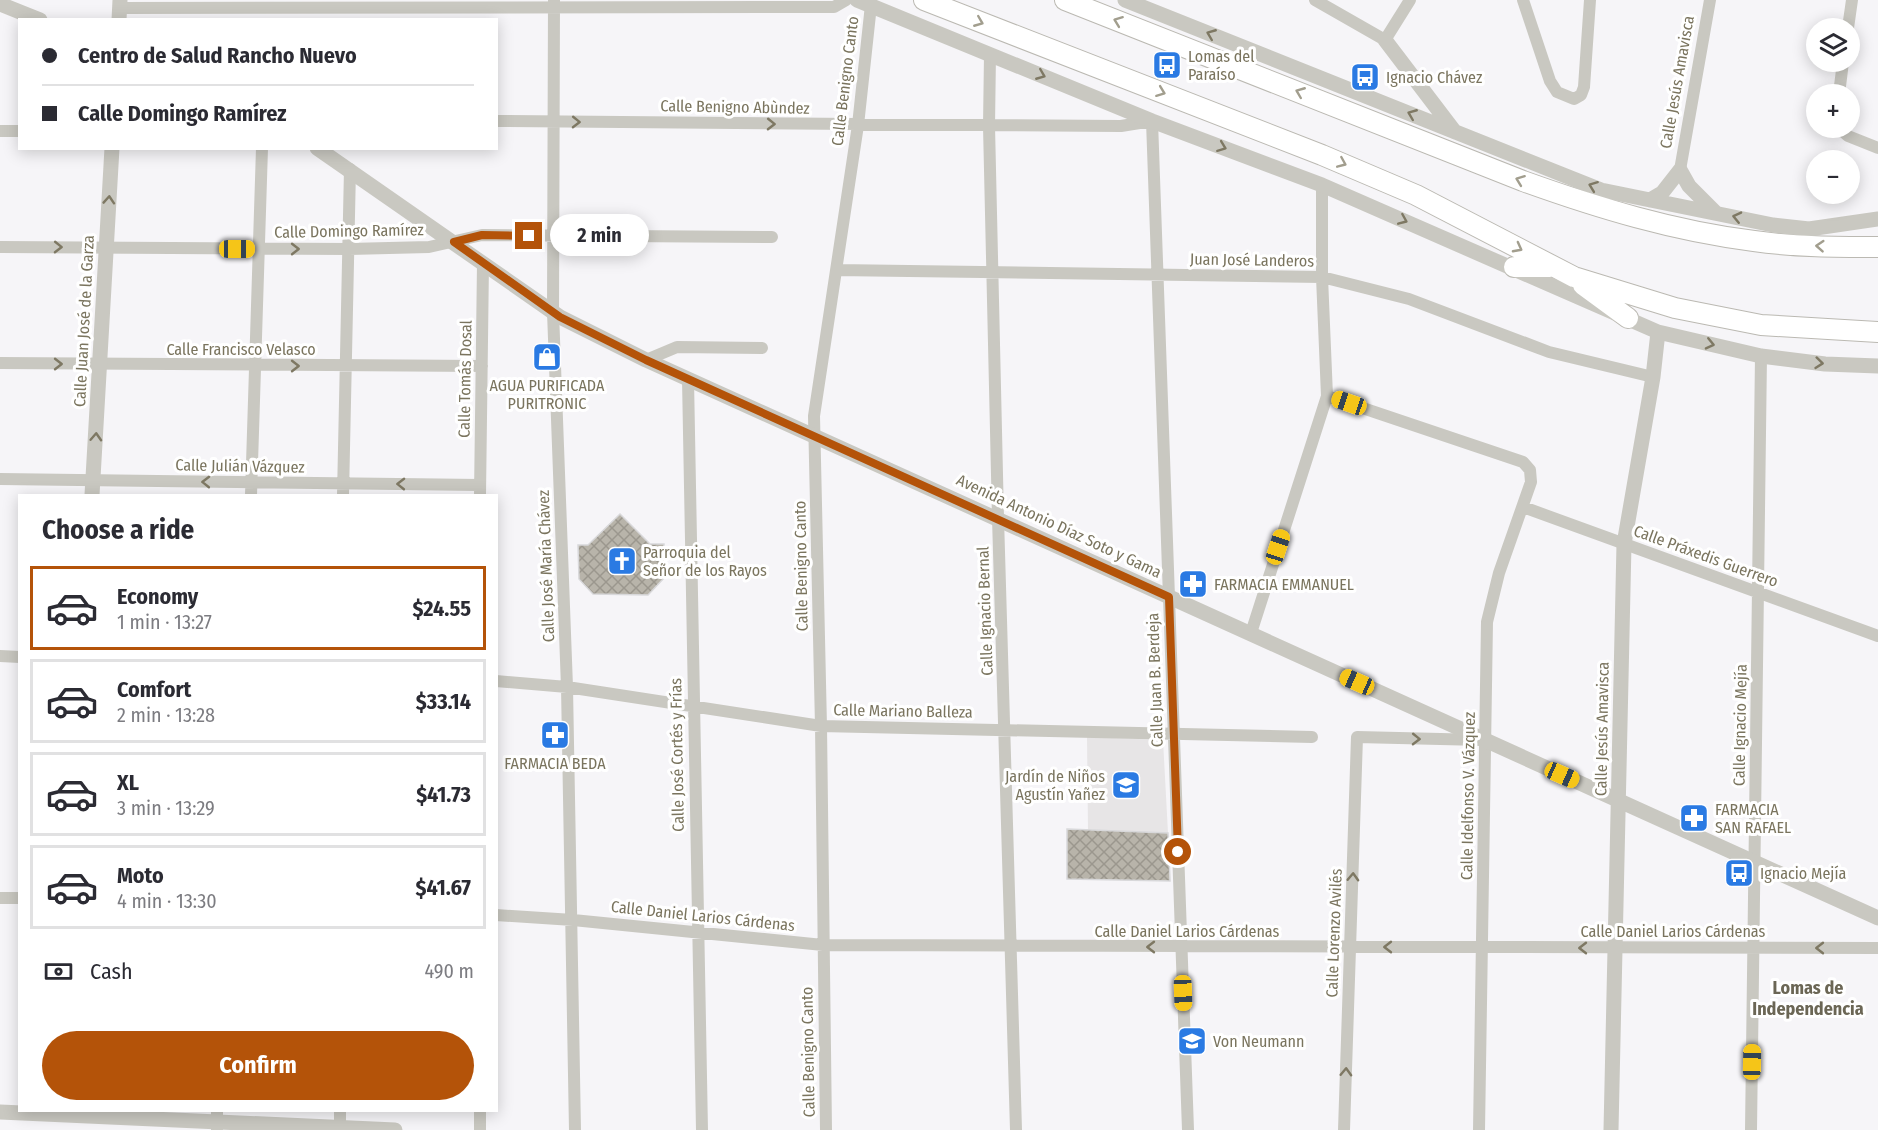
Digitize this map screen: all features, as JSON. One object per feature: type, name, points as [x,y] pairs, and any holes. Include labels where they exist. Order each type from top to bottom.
[{"type":"highway","points":[[924,0],[1333,159],[1416,195],[1574,277],[1675,308],[1761,325],[1878,332]]},
{"type":"highway","points":[[1065,0],[1523,181],[1595,207],[1666,226],[1755,242],[1878,247]]},
{"type":"highway","points":[[1514,267],[1553,267]]},
{"type":"highway","points":[[1574,277],[1628,318]]},
{"type":"street","points":[[119,9],[349,9],[554,4],[834,7],[846,0]]},
{"type":"street","points":[[1125,0],[1601,190],[1773,225],[1809,229],[1878,219]]},
{"type":"street","points":[[1315,0],[1384,40],[1455,132]]},
{"type":"street","points":[[1384,40],[1410,0]]},
{"type":"street","points":[[1523,0],[1550,81],[1557,92],[1574,99],[1581,95],[1584,87],[1590,0]]},
{"type":"street","name":"Calle Jesús Amavisca","points":[[1680,170],[1710,0]]},
{"type":"street","points":[[1849,18],[1852,0]]},
{"type":"street","points":[[864,2],[1152,121],[1322,185],[1514,267],[1658,332],[1761,356],[1878,366]]},
{"type":"street","name":"Calle Benigno Canto","points":[[826,1130],[814,416],[858,125],[864,2]]},
{"type":"street","points":[[0,4],[35,18]]},
{"type":"street","name":"Calle José María Chávez","points":[[554,4],[553,312],[567,687],[575,1130]]},
{"type":"street","name":"Calle Ignacio Bernal","points":[[990,54],[989,126],[998,518],[1016,1130]]},
{"type":"street","name":"Calle Benigno Abùndez","points":[[498,121],[1121,126],[1152,121]]},
{"type":"street","name":"Calle Juan B. Berdeja","points":[[1152,121],[1188,1130]]},
{"type":"street","points":[[0,131],[18,132]]},
{"type":"street","points":[[1853,138],[1878,148]]},
{"type":"street","name":"Calle Juan José de la Garza","points":[[93,488],[112,150]]},
{"type":"street","points":[[252,489],[262,150]]},
{"type":"street","name":"Avenida Antonio Díaz Soto y Gama","points":[[320,150],[553,312],[646,360],[1878,918]]},
{"type":"street","points":[[343,489],[350,169]]},
{"type":"street","points":[[1650,200],[1662,193],[1680,170],[1689,186],[1714,212]]},
{"type":"street","points":[[1251,633],[1327,396],[1322,277],[1322,185]]},
{"type":"street","name":"Calle Domingo Ramírez","points":[[0,246],[349,249],[429,247],[482,235],[772,237]]},
{"type":"street","name":"Calle Tomás Dosal","points":[[480,490],[483,263]]},
{"type":"street","name":"Juan José Landeros","points":[[836,270],[1322,277],[1409,299],[1549,352],[1653,377]]},
{"type":"street","name":"Calle Jesús Amavisca","points":[[1611,1130],[1624,544],[1653,377],[1658,332]]},
{"type":"street","points":[[646,360],[677,347],[762,348]]},
{"type":"street","name":"Calle Ignacio Mejía","points":[[1751,1130],[1761,356]]},
{"type":"street","name":"Calle Francisco Velasco","points":[[0,363],[482,366]]},
{"type":"street","name":"Calle José Cortés y Frías","points":[[688,379],[702,1130]]},
{"type":"street","name":"Calle Idelfonso V. Vázquez","points":[[1327,396],[1523,462],[1530,470],[1531,482],[1499,573],[1487,622],[1479,1130]]},
{"type":"street","name":"Calle Julián Vázquez","points":[[0,479],[93,488],[480,490]]},
{"type":"street","name":"Calle Práxedis Guerrero","points":[[1523,507],[1878,636]]},
{"type":"street","points":[[0,656],[18,657]]},
{"type":"street","name":"Calle Mariano Balleza","points":[[498,681],[567,687],[821,726],[1312,737]]},
{"type":"street","name":"Calle Lorenzo Avilés","points":[[1344,1130],[1358,737],[1485,740]]},
{"type":"street","points":[[0,898],[18,898]]},
{"type":"street","name":"Calle Daniel Larios Cárdenas","points":[[498,915],[573,920],[823,945],[1878,948]]},
{"type":"street","points":[[0,1112],[18,1112]]},
{"type":"street","points":[[68,1112],[395,1130]]},
{"type":"street","points":[[340,1112],[340,1128]]},
{"type":"street","points":[[480,1112],[480,1130]]},
{"type":"shaded area","name":"Jardín de Niños Agustín Yañez","points":[[1087,737],[1163,740],[1168,833],[1088,830]]},
{"type":"building","name":"Parroquia del Señor de los Rayos","points":[[620,514],[650,544],[664,544],[665,577],[648,595],[593,594],[579,579],[578,545],[588,545]]},
{"type":"building","points":[[1067,829],[1168,833],[1170,881],[1067,879]]},
{"type":"place","name":"Lomas del Paraíso","points":[[1167,65]]},
{"type":"place","name":"Ignacio Chávez","points":[[1365,77]]},
{"type":"place","name":"AGUA PURIFICADA PURITRONIC","points":[[547,357]]},
{"type":"place","name":"Parroquia del Señor de los Rayos","points":[[622,561]]},
{"type":"place","name":"FARMACIA EMMANUEL","points":[[1193,584]]},
{"type":"place","name":"FARMACIA BEDA","points":[[555,735]]},
{"type":"place","name":"Jardín de Niños Agustín Yañez","points":[[1126,785]]},
{"type":"place","name":"FARMACIA SAN RAFAEL","points":[[1694,818]]},
{"type":"place","name":"Ignacio Mejía","points":[[1739,873]]},
{"type":"place","name":"Von Neumann","points":[[1192,1041]]},
{"type":"district","name":"Lomas de Independencia","points":[[1808,998]]},
{"type":"route","points":[[529,236],[482,235],[454,242],[560,317],[646,360],[978,508],[1169,597],[1178,852]]}]
